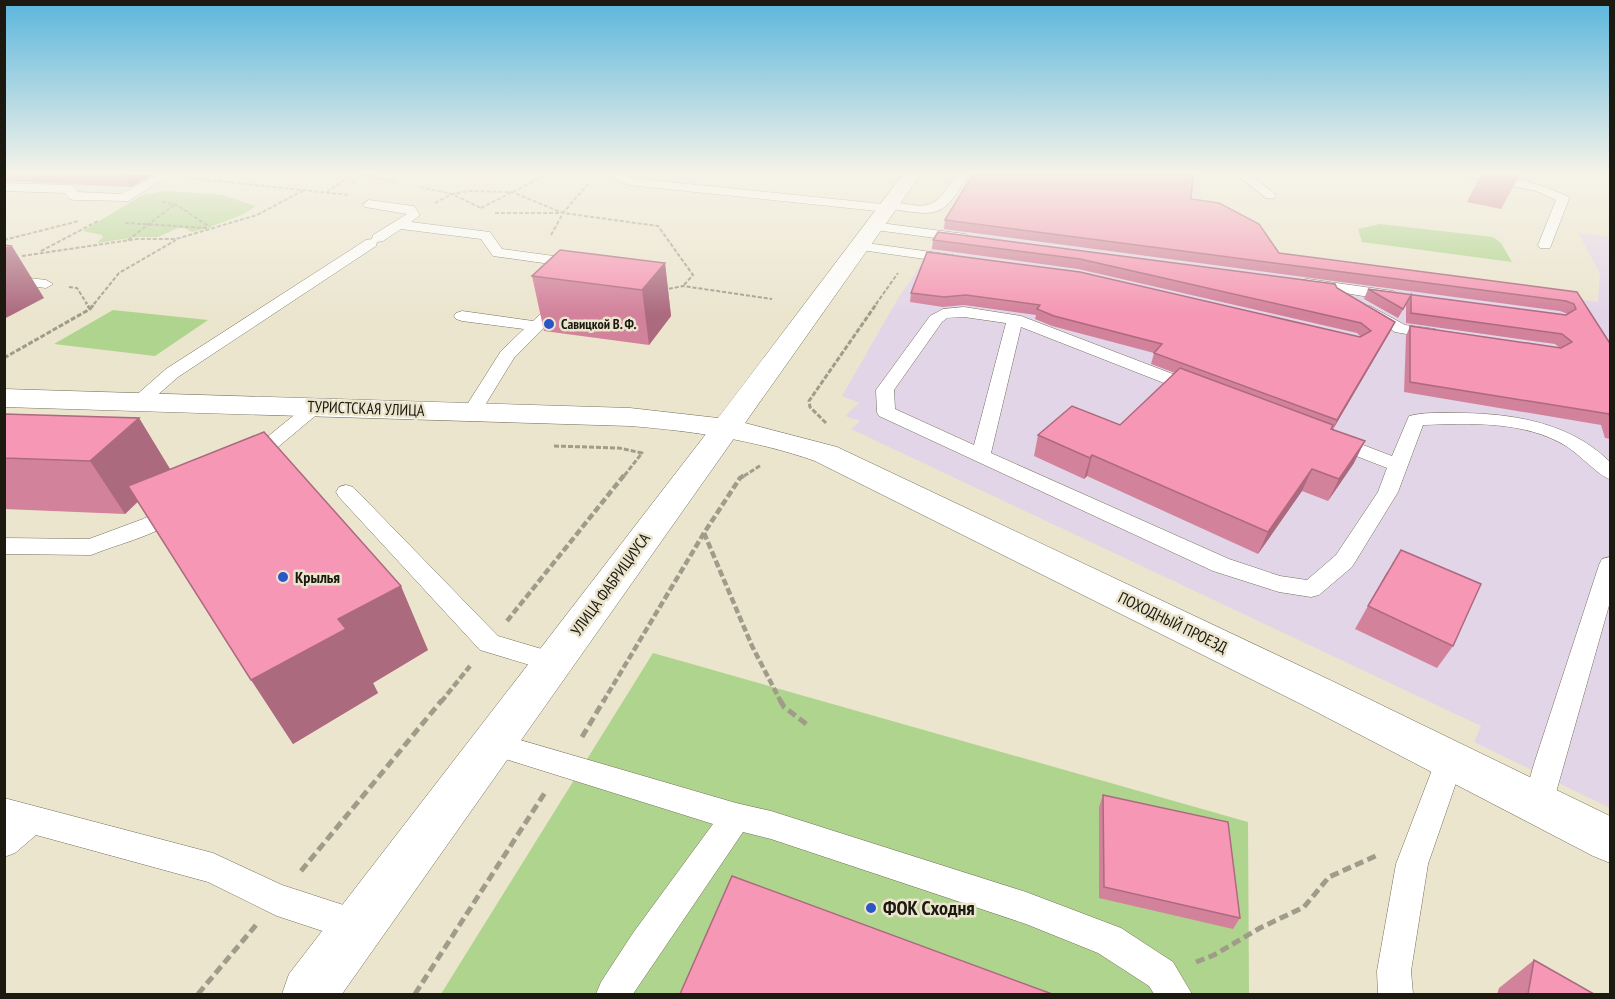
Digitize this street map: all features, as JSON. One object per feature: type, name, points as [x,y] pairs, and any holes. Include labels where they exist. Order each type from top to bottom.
[{"type":"main road","name":"УЛИЦА ФАБРИЦИУСА","points":[[309,994],[877,221]]},
{"type":"main road","name":"ТУРИСТСКАЯ УЛИЦА","points":[[4,398],[630,417],[727,427]]},
{"type":"main road","name":"ПОХОДНЫЙ ПРОЕЗД","points":[[727,427],[786,440],[826,454],[1451,757],[1611,840]]},
{"type":"lane","points":[[139,402],[172,373],[405,221]]},
{"type":"lane","points":[[877,221],[969,239],[960,260],[877,221]]},
{"type":"lane","points":[[1545,245],[1555,221]]},
{"type":"lane","points":[[399,225],[485,235],[498,253],[569,262],[584,279],[579,283]]},
{"type":"lane","points":[[4,279],[46,284]]},
{"type":"lane","points":[[1296,282],[1413,299]]},
{"type":"lane","points":[[1328,287],[1401,329],[1449,336]]},
{"type":"lane","points":[[472,411],[507,355],[561,301]]},
{"type":"lane","points":[[1214,396],[1015,319],[964,312],[943,314],[936,319],[885,390],[886,412],[1221,566],[1279,584],[1311,589],[1344,561],[1388,492],[1416,420],[1452,417],[1527,425],[1568,439],[1598,458],[1611,473]]},
{"type":"lane","points":[[462,316],[536,326]]},
{"type":"lane","points":[[981,455],[1015,319]]},
{"type":"lane","points":[[233,473],[315,407]]},
{"type":"lane","points":[[1323,437],[1398,465]]},
{"type":"lane","points":[[346,492],[489,643],[553,662]]},
{"type":"lane","points":[[4,546],[91,547],[151,524],[194,499]]},
{"type":"lane","points":[[1538,803],[1547,766],[1611,565]]},
{"type":"lane","points":[[493,744],[736,817],[782,828],[1026,908],[1109,940],[1168,985]]},
{"type":"lane","points":[[1395,994],[1394,971],[1416,852],[1451,757]]},
{"type":"lane","points":[[4,843],[18,815],[213,868],[277,900],[359,926]]},
{"type":"lane","points":[[613,994],[736,817]]},
{"type":"path","points":[[4,240],[67,223],[92,221]]},
{"type":"path","points":[[38,253],[98,221]]},
{"type":"path","points":[[105,221],[211,228]]},
{"type":"path","points":[[128,240],[154,221]]},
{"type":"path","points":[[200,221],[211,228]]},
{"type":"path","points":[[4,358],[90,309],[120,273],[176,239],[237,221]]},
{"type":"path","points":[[438,230],[456,221]]},
{"type":"path","points":[[619,221],[658,226],[693,275],[683,286]]},
{"type":"path","points":[[20,256],[67,251],[128,240],[176,239]]},
{"type":"path","points":[[46,284],[77,288],[90,309]]},
{"type":"path","points":[[653,291],[683,286],[772,299]]},
{"type":"path","points":[[198,994],[489,643],[642,453],[619,448],[549,446]]},
{"type":"path","points":[[415,994],[580,740],[740,477],[751,469],[769,462]]},
{"type":"path","points":[[704,533],[752,646],[784,707],[809,726]]},
{"type":"path","points":[[1168,985],[1260,928],[1304,907],[1329,877],[1367,858],[1389,852],[1416,852]]},
{"type":"shaded area","points":[[946,221],[1223,221],[1280,259],[1598,302],[1600,273],[1578,233],[1610,237],[1610,808],[1474,742],[1481,726],[851,429],[860,421],[845,416],[859,403],[842,396],[896,302],[927,255]]},
{"type":"green space","points":[[100,221],[225,221],[192,232],[178,228],[158,237],[136,237],[97,243],[103,237],[102,235],[83,231]]},
{"type":"green space","points":[[1380,224],[1493,237],[1501,243],[1512,262],[1362,242],[1358,229]]},
{"type":"green space","points":[[113,310],[208,320],[155,356],[54,344]]},
{"type":"green space","name":"ФОК Сходня","points":[[653,653],[1248,822],[1249,994],[441,994]]},
{"type":"building","points":[[950,221],[1253,221],[1259,224],[1279,253],[1577,292],[1611,345],[1611,419],[1609,414],[1410,382],[1410,326],[1561,348],[1572,342],[1562,334],[1411,313],[1411,295],[1403,309],[1368,289],[1566,315],[1576,309],[1574,304],[1566,301]]},
{"type":"building","points":[[938,232],[1335,284],[1337,288],[1395,322],[1337,420],[1154,353],[1162,344],[1054,316],[1037,309],[1040,305],[966,295],[944,297],[911,293],[927,252],[1080,272],[1360,337],[1371,331],[1361,323],[1080,259],[933,240]]},
{"type":"building","points":[[560,250],[665,263],[642,290],[532,276]]},
{"type":"building","points":[[1180,368],[1333,425],[1331,429],[1365,441],[1339,479],[1312,469],[1268,532],[1092,455],[1090,458],[1038,435],[1072,406],[1120,425]]},
{"type":"building","points":[[4,414],[139,418],[90,461],[4,458]]},
{"type":"building","points":[[264,432],[401,586],[338,619],[346,629],[251,680],[128,486]]},
{"type":"building","points":[[1401,550],[1481,584],[1453,646],[1368,606]]},
{"type":"building","points":[[1103,795],[1228,822],[1240,918],[1104,887]]},
{"type":"building","points":[[732,876],[1052,994],[680,994]]},
{"type":"building","points":[[1534,960],[1594,994],[1528,994]]},
{"type":"place","name":"Савицкой В. Ф.","points":[[549,324]]},
{"type":"place","name":"Крылья","points":[[283,577]]},
{"type":"place","name":"ФОК Сходня","points":[[871,908]]}]
